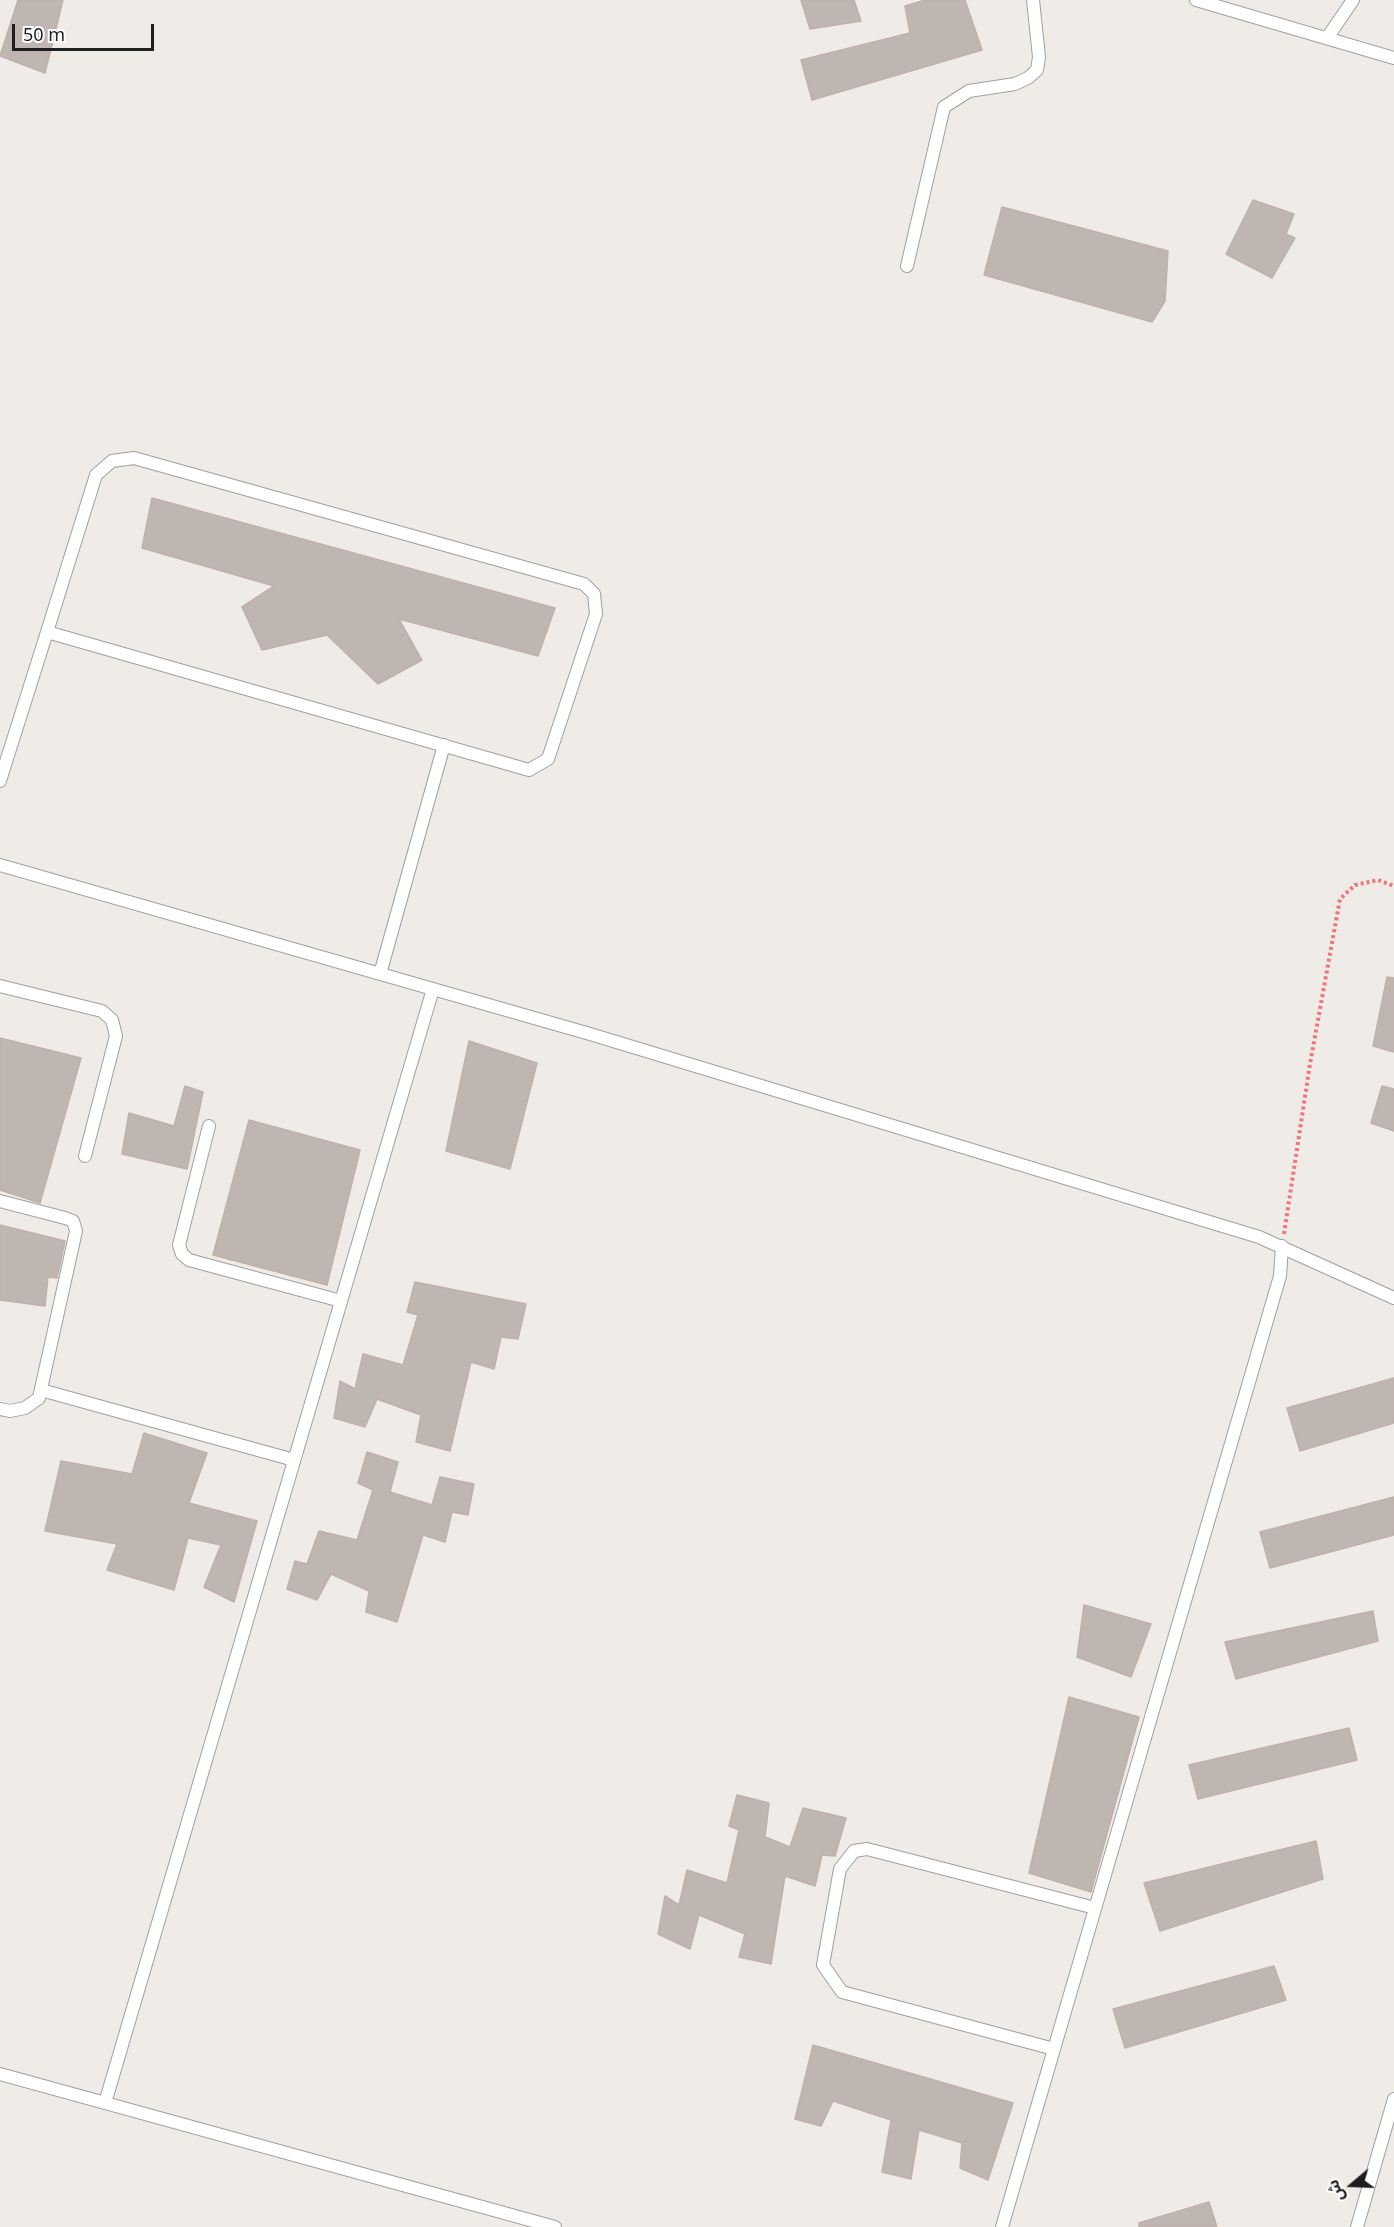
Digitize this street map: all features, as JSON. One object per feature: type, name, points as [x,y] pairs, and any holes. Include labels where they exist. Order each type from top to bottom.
[{"type":"lane","points":[[907,266],[944,107],[969,91],[1015,84],[1028,78],[1037,70],[1039,57],[1034,0]]},
{"type":"lane","points":[[1197,0],[1394,58]]},
{"type":"lane","points":[[1327,38],[1353,0]]},
{"type":"lane","points":[[0,781],[46,632],[96,475],[112,461],[134,458],[584,584],[594,594],[596,614],[548,759],[529,770],[46,632]]},
{"type":"lane","points":[[380,974],[444,745]]},
{"type":"lane","points":[[0,865],[433,989],[1248,1233],[1282,1246],[1394,1298]]},
{"type":"lane","points":[[0,986],[102,1011],[112,1020],[116,1036],[85,1156]]},
{"type":"lane","points":[[105,2103],[433,989]]},
{"type":"lane","points":[[209,1126],[179,1245],[182,1254],[189,1260],[341,1301]]},
{"type":"lane","points":[[0,1201],[65,1218],[72,1221],[76,1231],[39,1398],[25,1408],[10,1411],[0,1409]]},
{"type":"lane","points":[[1002,2227],[1280,1276],[1282,1246]]},
{"type":"lane","points":[[41,1390],[294,1460]]},
{"type":"lane","points":[[1054,2049],[842,1992],[823,1965],[840,1869],[854,1851],[867,1849],[1095,1908]]},
{"type":"lane","points":[[0,2074],[555,2227]]},
{"type":"lane","points":[[1358,2227],[1394,2099]]},
{"type":"path","points":[[1282,1246],[1310,1064],[1340,899],[1355,885],[1378,880],[1394,886]]},
{"type":"building","points":[[18,0],[63,0],[45,73],[0,56]]},
{"type":"building","points":[[801,0],[854,0],[861,21],[810,29]]},
{"type":"building","points":[[925,0],[965,0],[982,50],[812,100],[801,60],[910,33],[905,6]]},
{"type":"building","points":[[1253,200],[1294,214],[1286,234],[1295,238],[1272,278],[1226,254]]},
{"type":"building","points":[[1002,207],[1168,251],[1165,301],[1152,322],[984,275]]},
{"type":"building","points":[[152,498],[555,608],[538,656],[399,619],[422,660],[378,684],[327,635],[262,650],[242,607],[274,586],[142,548]]},
{"type":"building","points":[[1387,977],[1394,978],[1394,1052],[1373,1046]]},
{"type":"building","points":[[0,1038],[81,1058],[40,1203],[0,1190]]},
{"type":"building","points":[[469,1041],[537,1063],[510,1169],[446,1151]]},
{"type":"building","points":[[185,1086],[203,1092],[187,1169],[122,1154],[129,1113],[174,1126]]},
{"type":"building","points":[[1382,1086],[1394,1089],[1394,1131],[1371,1123]]},
{"type":"building","points":[[249,1120],[360,1150],[327,1285],[213,1255]]},
{"type":"building","points":[[0,1225],[65,1241],[57,1278],[48,1277],[45,1306],[0,1300]]},
{"type":"building","points":[[415,1282],[526,1304],[518,1339],[501,1337],[494,1369],[471,1362],[450,1451],[416,1442],[421,1415],[377,1399],[365,1427],[334,1418],[340,1381],[355,1389],[363,1354],[403,1365],[418,1315],[407,1312]]},
{"type":"building","points":[[1394,1378],[1394,1423],[1300,1451],[1287,1408]]},
{"type":"building","points":[[144,1433],[207,1453],[189,1503],[257,1521],[234,1602],[204,1587],[221,1545],[188,1538],[174,1590],[107,1570],[117,1544],[45,1531],[61,1461],[132,1474]]},
{"type":"building","points":[[367,1452],[398,1462],[390,1492],[432,1505],[440,1477],[474,1484],[468,1515],[452,1512],[445,1542],[423,1535],[397,1622],[366,1612],[369,1591],[331,1574],[317,1600],[287,1589],[295,1561],[307,1564],[319,1531],[357,1540],[373,1490],[358,1483]]},
{"type":"building","points":[[1394,1497],[1394,1535],[1270,1568],[1260,1532]]},
{"type":"building","points":[[1084,1605],[1151,1624],[1131,1677],[1077,1657]]},
{"type":"building","points":[[1373,1611],[1378,1641],[1236,1679],[1225,1642]]},
{"type":"building","points":[[1069,1697],[1139,1717],[1091,1892],[1029,1873]]},
{"type":"building","points":[[1349,1728],[1357,1760],[1198,1799],[1189,1765]]},
{"type":"building","points":[[737,1795],[769,1803],[765,1837],[790,1847],[803,1808],[846,1818],[835,1856],[822,1855],[815,1886],[785,1876],[771,1964],[739,1957],[745,1934],[699,1915],[690,1949],[658,1934],[665,1896],[679,1905],[687,1870],[727,1883],[739,1830],[729,1826]]},
{"type":"building","points":[[1316,1841],[1323,1879],[1160,1931],[1144,1883]]},
{"type":"building","points":[[1274,1966],[1286,2000],[1125,2048],[1113,2009]]},
{"type":"building","points":[[813,2045],[1013,2103],[988,2180],[960,2168],[962,2143],[919,2130],[911,2179],[882,2172],[891,2120],[833,2101],[821,2126],[795,2119]]},
{"type":"building","points":[[1209,2202],[1217,2227],[1139,2227],[1139,2223]]}]
